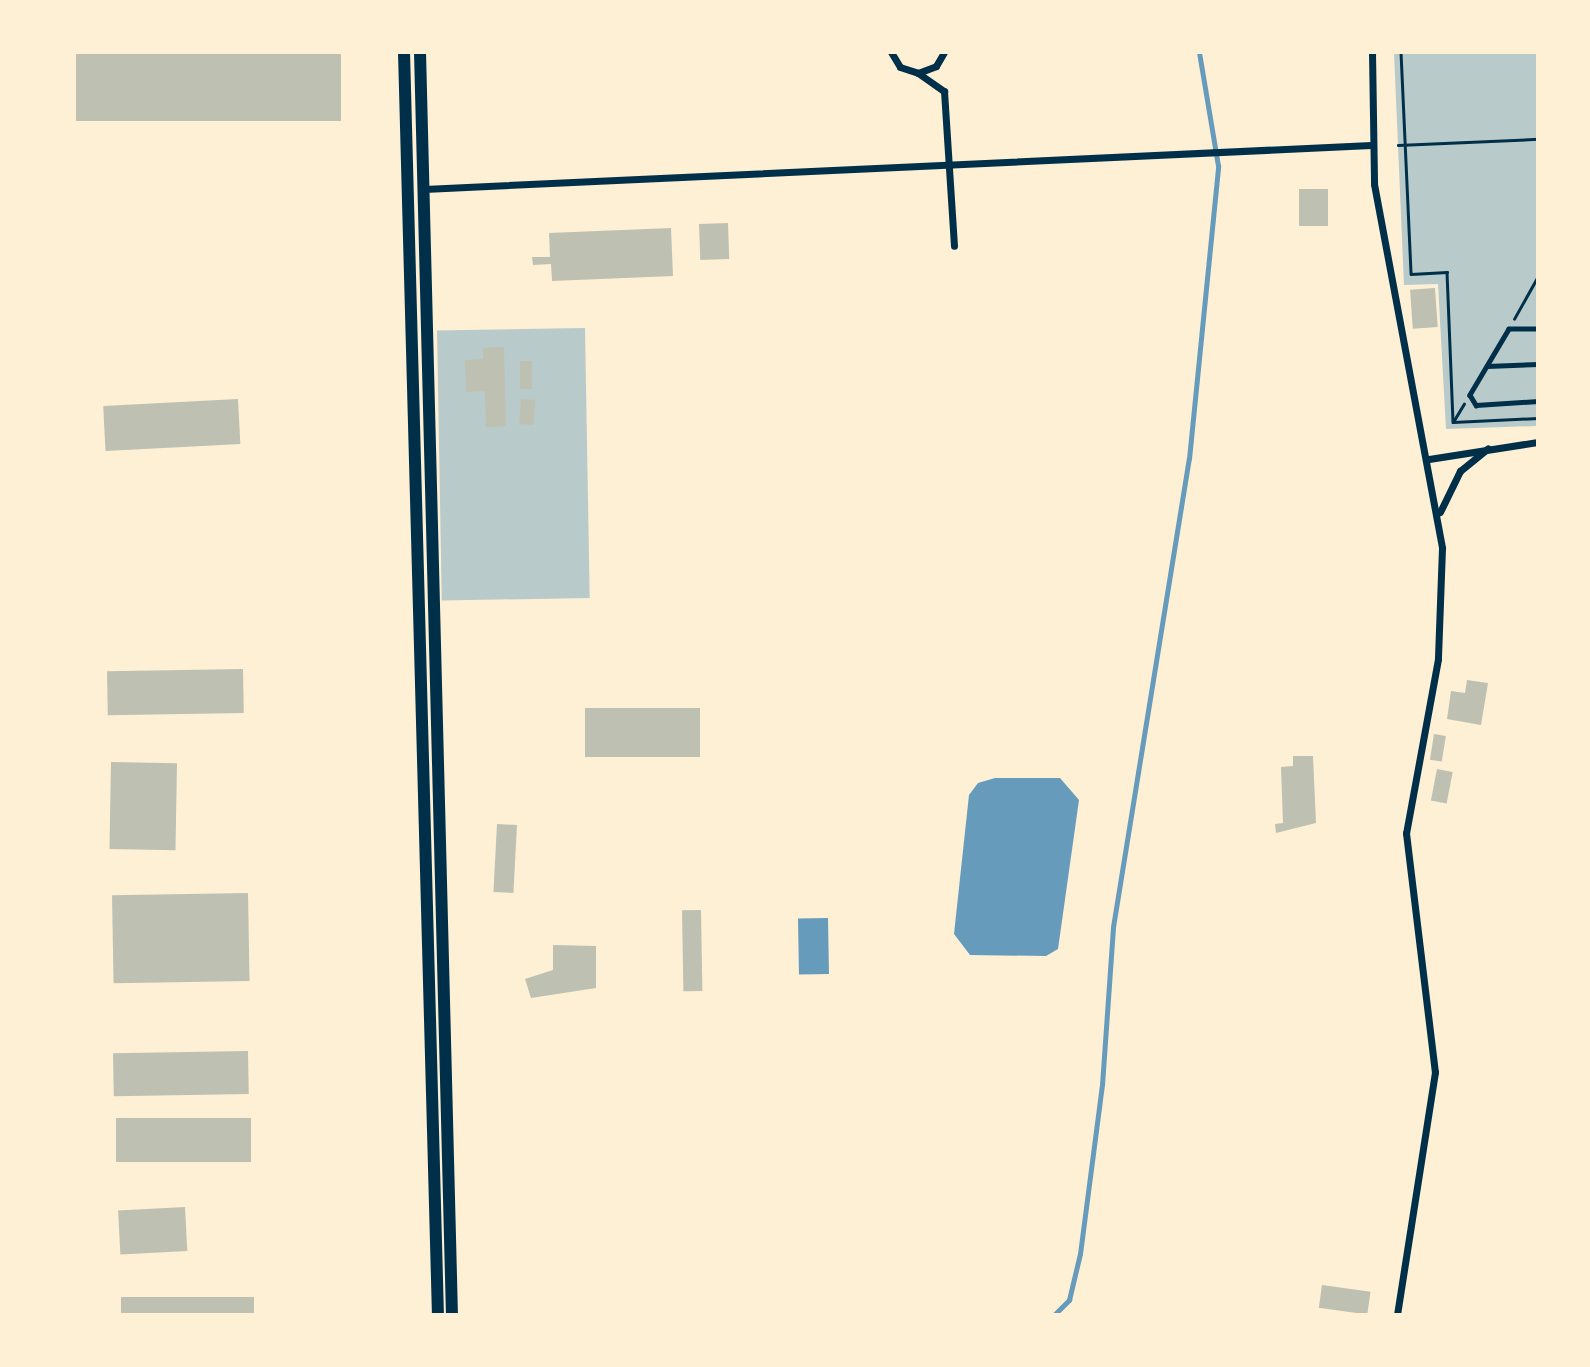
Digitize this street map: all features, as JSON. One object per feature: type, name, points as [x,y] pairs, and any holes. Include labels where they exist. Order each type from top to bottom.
[{"type":"street","points":[[404,52],[415,570],[438,1314]]},
{"type":"street","points":[[420,52],[435,727],[452,1314]]},
{"type":"street","points":[[891,52],[900,67],[918,73],[944,91],[954,246]]},
{"type":"street","points":[[918,73],[936,66],[944,52]]},
{"type":"street","points":[[1371,52],[1371,145],[1439,516],[1438,659],[1406,833],[1435,1072],[1397,1314]]},
{"type":"street","points":[[424,189],[1371,145]]},
{"type":"street","points":[[1429,459],[1493,445],[1538,442]]},
{"type":"street","points":[[1439,516],[1460,471],[1493,445]]},
{"type":"lane","points":[[1538,329],[1509,329],[1469,395],[1476,405],[1538,401]]},
{"type":"lane","points":[[1487,366],[1538,364]]},
{"type":"lane","points":[[415,570],[421,578],[425,720],[435,727]]},
{"type":"path","points":[[1401,52],[1411,274],[1447,272],[1453,422]]},
{"type":"path","points":[[1398,145],[1538,139]]},
{"type":"path","points":[[1509,329],[1537,278]]},
{"type":"path","points":[[1453,422],[1469,395]]},
{"type":"path","points":[[1453,422],[1538,418]]},
{"type":"shaded area","points":[[1394,53],[1537,53],[1537,426],[1446,429],[1438,284],[1404,285]]},
{"type":"shaded area","points":[[585,328],[590,598],[442,601],[437,331]]},
{"type":"water","points":[[995,778],[1060,778],[1079,800],[1058,949],[1046,956],[970,955],[954,934],[969,795],[978,783]]},
{"type":"water","points":[[828,918],[829,974],[799,975],[798,919]]},
{"type":"building","points":[[76,52],[341,52],[341,121],[76,121]]},
{"type":"building","points":[[1299,189],[1328,189],[1328,226],[1299,226]]},
{"type":"building","points":[[728,223],[729,259],[700,260],[699,224]]},
{"type":"building","points":[[671,228],[673,276],[552,281],[551,264],[533,265],[532,257],[550,257],[549,233]]},
{"type":"building","points":[[1435,288],[1438,327],[1413,329],[1410,290]]},
{"type":"building","points":[[504,347],[506,426],[486,427],[485,391],[466,392],[465,360],[483,359],[483,348]]},
{"type":"building","points":[[520,361],[532,361],[532,389],[520,389]]},
{"type":"building","points":[[238,399],[240,444],[106,451],[103,406]]},
{"type":"building","points":[[521,399],[535,400],[533,425],[519,424]]},
{"type":"building","points":[[243,669],[244,713],[108,715],[107,671]]},
{"type":"building","points":[[1467,680],[1488,683],[1481,725],[1447,719],[1451,691],[1465,693]]},
{"type":"building","points":[[585,708],[700,708],[700,757],[585,757]]},
{"type":"building","points":[[1434,734],[1446,736],[1442,762],[1430,760]]},
{"type":"building","points":[[1293,756],[1313,756],[1316,823],[1276,833],[1275,824],[1283,823],[1281,767],[1293,766]]},
{"type":"building","points":[[111,762],[177,763],[175,850],[109,849]]},
{"type":"building","points":[[1437,769],[1453,772],[1447,803],[1431,800]]},
{"type":"building","points":[[497,824],[517,825],[513,893],[493,892]]},
{"type":"building","points":[[248,893],[250,981],[114,983],[112,895]]},
{"type":"building","points":[[682,910],[701,910],[702,991],[683,991]]},
{"type":"building","points":[[553,945],[596,946],[596,988],[531,998],[525,979],[553,970]]},
{"type":"building","points":[[248,1051],[249,1094],[114,1096],[113,1053]]},
{"type":"building","points":[[116,1118],[251,1118],[251,1162],[116,1162]]},
{"type":"building","points":[[185,1207],[187,1251],[120,1254],[118,1211]]},
{"type":"building","points":[[1322,1285],[1371,1292],[1367,1314],[1319,1308]]},
{"type":"building","points":[[121,1297],[254,1297],[254,1314],[121,1314]]},
{"type":"waterway","points":[[1055,1314],[1069,1300],[1080,1254],[1102,1085],[1113,927],[1189,459],[1218,166],[1199,52]]}]
